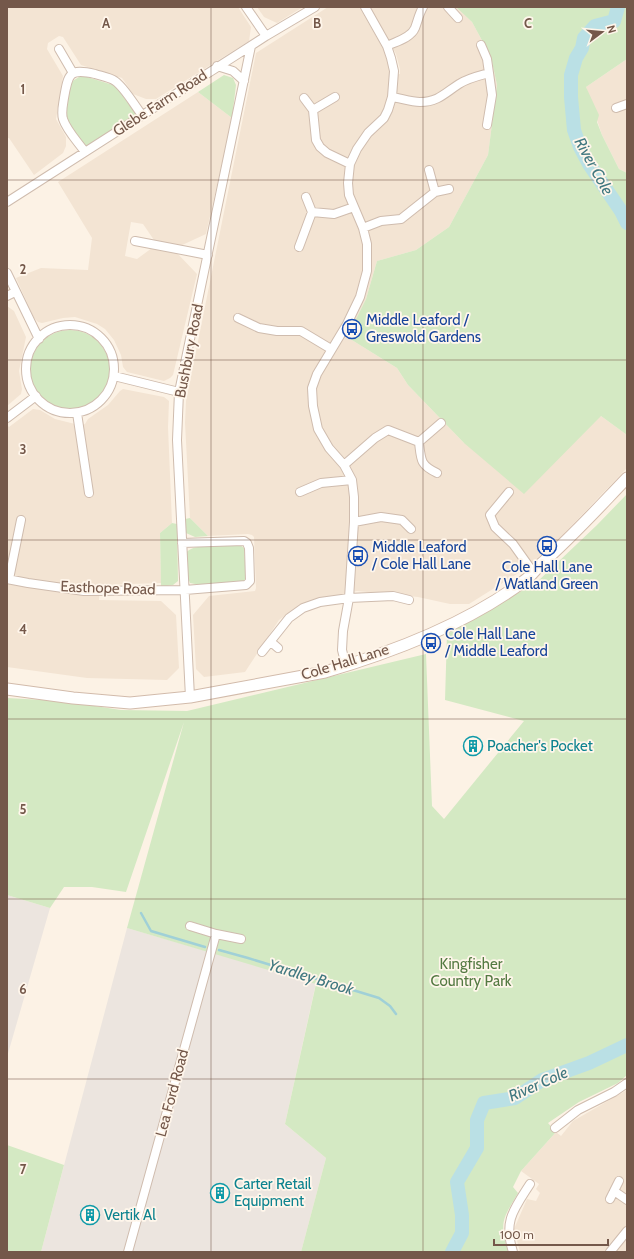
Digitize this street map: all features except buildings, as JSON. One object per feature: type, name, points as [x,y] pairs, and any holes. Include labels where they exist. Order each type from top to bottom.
[{"type":"street","points":[[246,7],[266,36]]},
{"type":"street","name":"Glebe Farm Road","points":[[7,202],[217,66],[315,7]]},
{"type":"street","points":[[346,666],[342,650],[343,631],[349,598],[354,522],[352,480],[344,464],[329,448],[318,429],[313,406],[312,388],[316,374],[347,324],[360,297],[364,284],[368,258],[367,244],[363,228],[350,195],[348,183],[350,164],[357,149],[368,133],[384,118],[392,96],[394,71],[386,46],[365,7]]},
{"type":"street","points":[[386,46],[413,32],[423,7]]},
{"type":"street","points":[[448,7],[458,18]]},
{"type":"street","points":[[481,45],[487,59],[492,96],[487,125]]},
{"type":"street","name":"Bushbury Road","points":[[190,697],[177,440],[179,392],[250,46]]},
{"type":"street","points":[[59,49],[73,73]]},
{"type":"street","points":[[217,66],[233,71],[244,81]]},
{"type":"street","points":[[85,152],[62,118],[66,83],[68,78],[73,73],[82,71],[114,80],[120,85],[142,115]]},
{"type":"street","points":[[392,96],[418,102],[430,101],[437,99],[460,83],[473,77],[489,74]]},
{"type":"street","points":[[312,110],[335,97]]},
{"type":"street","points":[[304,98],[312,110],[316,140],[320,146],[327,153],[350,164]]},
{"type":"street","points":[[616,108],[627,104]]},
{"type":"street","points":[[429,170],[435,192]]},
{"type":"street","points":[[363,228],[381,221],[401,219],[435,192],[449,190]]},
{"type":"street","points":[[299,247],[312,212],[306,197]]},
{"type":"street","points":[[312,212],[334,214],[354,207]]},
{"type":"street","points":[[135,241],[208,254]]},
{"type":"street","points":[[7,274],[39,339]]},
{"type":"street","points":[[7,296],[15,292]]},
{"type":"street","points":[[238,318],[259,328],[276,331],[301,331],[331,349]]},
{"type":"street","points":[[61,326],[86,328],[96,334],[105,343],[111,354],[114,366],[114,376],[111,387],[105,396],[88,410],[77,413],[65,413],[54,410],[44,404],[29,386],[26,373],[29,355],[39,339],[50,331],[61,326]]},
{"type":"street","points":[[114,376],[179,392]]},
{"type":"street","points":[[7,418],[36,396]]},
{"type":"street","points":[[77,413],[90,493]]},
{"type":"street","points":[[419,442],[441,423]]},
{"type":"street","points":[[344,464],[375,438],[388,430],[419,442]]},
{"type":"street","points":[[419,442],[421,458],[426,468],[437,473]]},
{"type":"street","name":"Cole Hall Lane","points":[[7,688],[73,698],[130,704],[190,697],[325,672],[346,666],[436,632],[489,605],[525,580],[565,543],[627,478]]},
{"type":"street","points":[[300,492],[321,483],[352,480]]},
{"type":"street","points":[[509,492],[490,515],[495,527],[513,544],[533,572]]},
{"type":"street","points":[[354,522],[381,517],[402,520],[411,529]]},
{"type":"street","points":[[8,579],[21,520]]},
{"type":"street","name":"Easthope Road","points":[[8,579],[84,591],[209,589],[243,586],[248,584],[250,578],[249,548],[247,543],[239,541],[182,543]]},
{"type":"street","points":[[262,652],[289,618],[303,608],[320,602],[349,598],[393,596],[409,600]]},
{"type":"street","points":[[271,642],[278,648]]},
{"type":"street","points":[[190,926],[216,934],[241,939]]},
{"type":"street","name":"Lea Ford Road","points":[[128,1252],[216,934]]},
{"type":"street","points":[[555,1128],[578,1110],[614,1092],[627,1082]]},
{"type":"street","points":[[610,1199],[619,1181]]},
{"type":"street","points":[[513,1252],[509,1235],[511,1214],[530,1184]]},
{"type":"street","points":[[614,1191],[627,1200]]},
{"type":"street","points":[[610,1252],[627,1231]]},
{"type":"shaded area","points":[[7,7],[238,7],[251,27],[249,41],[156,99],[146,99],[133,94],[122,78],[81,65],[63,37],[59,36],[48,43],[47,49],[63,76],[56,119],[66,137],[66,146],[63,153],[34,175],[9,138],[7,138]]},
{"type":"shaded area","points":[[257,7],[303,7],[277,23],[264,17]]},
{"type":"shaded area","points":[[328,7],[359,7],[388,57],[391,75],[400,74],[396,54],[370,7],[456,7],[472,22],[491,57],[497,85],[488,155],[449,227],[416,250],[377,261],[366,299],[347,337],[397,368],[408,385],[464,443],[601,416],[627,435],[627,468],[554,544],[523,570],[469,604],[450,604],[418,597],[357,591],[298,606],[279,620],[245,672],[204,677],[196,669],[193,615],[209,596],[255,591],[254,537],[248,534],[208,536],[190,518],[185,423],[186,401],[256,53]]},
{"type":"shaded area","points":[[627,59],[627,173],[619,169],[602,135],[586,87]]},
{"type":"shaded area","points":[[198,92],[232,118],[206,234],[180,246],[154,240],[143,224],[131,222],[125,256],[137,259],[152,248],[176,252],[197,274],[173,375],[164,381],[127,372],[123,367],[121,355],[114,340],[105,329],[97,324],[75,317],[42,323],[38,322],[34,318],[16,278],[41,268],[88,270],[92,238],[58,182]]},
{"type":"shaded area","points":[[7,306],[14,311],[26,337],[19,371],[22,389],[21,394],[7,406]]},
{"type":"shaded area","points":[[123,389],[164,397],[169,401],[168,427],[172,523],[160,533],[161,583],[100,585],[99,600],[161,601],[176,615],[179,668],[167,680],[87,678],[7,667],[7,425],[9,427],[33,409],[40,410],[55,419],[75,424],[76,427],[85,424],[88,419],[108,405]]},
{"type":"shaded area","points":[[7,895],[50,908],[7,1057]]},
{"type":"shaded area","points":[[127,928],[316,983],[285,1124],[326,1158],[301,1252],[41,1252]]},
{"type":"shaded area","points":[[627,1090],[627,1252],[520,1252],[514,1229],[527,1199],[536,1201],[540,1193],[536,1189],[539,1184],[521,1171],[556,1132],[561,1136],[573,1121]]},
{"type":"green space","points":[[456,7],[627,7],[627,59],[586,87],[599,115],[597,122],[602,135],[619,169],[627,173],[627,435],[601,416],[524,494],[464,443],[408,385],[397,368],[347,337],[366,299],[377,261],[416,250],[449,227],[488,155],[497,85],[491,57],[472,22]]},
{"type":"green space","points":[[224,75],[233,78],[236,85],[232,118],[198,92]]},
{"type":"green space","points":[[84,76],[113,85],[118,89],[137,116],[86,149],[66,118],[71,82]]},
{"type":"green space","points":[[70,330],[85,333],[98,342],[107,355],[110,370],[107,385],[98,398],[85,407],[70,410],[55,407],[42,398],[33,385],[30,370],[33,355],[42,342],[55,333]]},
{"type":"green space","name":"Kingfisher Country Park","points":[[627,494],[627,1075],[618,1083],[579,1102],[548,1123],[556,1132],[521,1171],[513,1187],[518,1193],[506,1215],[503,1227],[508,1252],[301,1252],[326,1158],[285,1124],[316,984],[127,928],[184,722],[126,892],[92,887],[64,887],[50,908],[7,895],[7,698],[62,701],[121,710],[187,711],[426,654],[432,806],[444,819],[524,721],[445,700],[447,634],[537,582]]},
{"type":"green space","points":[[190,518],[208,536],[195,537],[186,533],[185,519]]},
{"type":"green space","points":[[172,523],[177,524],[178,581],[173,585],[161,587],[160,533]]},
{"type":"green space","points":[[240,545],[244,548],[246,580],[243,583],[200,585],[190,583],[188,578],[186,553],[190,550],[203,546]]},
{"type":"green space","points":[[7,1145],[64,1165],[41,1252],[7,1252]]},
{"type":"waterway","name":"River Cole","points":[[618,7],[614,21],[595,26],[584,38],[582,48],[576,58],[571,75],[571,97],[574,130],[580,147],[589,164],[621,211],[627,223]]},
{"type":"waterway","name":"Yardley Brook","points":[[141,913],[151,931],[205,947]]},
{"type":"waterway","name":"Yardley Brook","points":[[219,950],[379,998],[390,1006],[396,1014]]},
{"type":"waterway","name":"River Cole","points":[[452,1252],[462,1233],[462,1215],[457,1182],[477,1148],[477,1120],[484,1103],[515,1098],[542,1080],[589,1063],[627,1045]]},
{"type":"place","name":"Middle Leaford / Greswold Gardens","points":[[352,329]]},
{"type":"place","name":"Cole Hall Lane / Watland Green","points":[[547,546]]},
{"type":"place","name":"Middle Leaford / Cole Hall Lane","points":[[358,556]]},
{"type":"place","name":"Cole Hall Lane / Middle Leaford","points":[[431,643]]},
{"type":"place","name":"Poacher's Pocket","points":[[473,746]]},
{"type":"place","name":"Carter Retail Equipment","points":[[220,1193]]},
{"type":"place","name":"Vertik Al","points":[[90,1215]]}]
